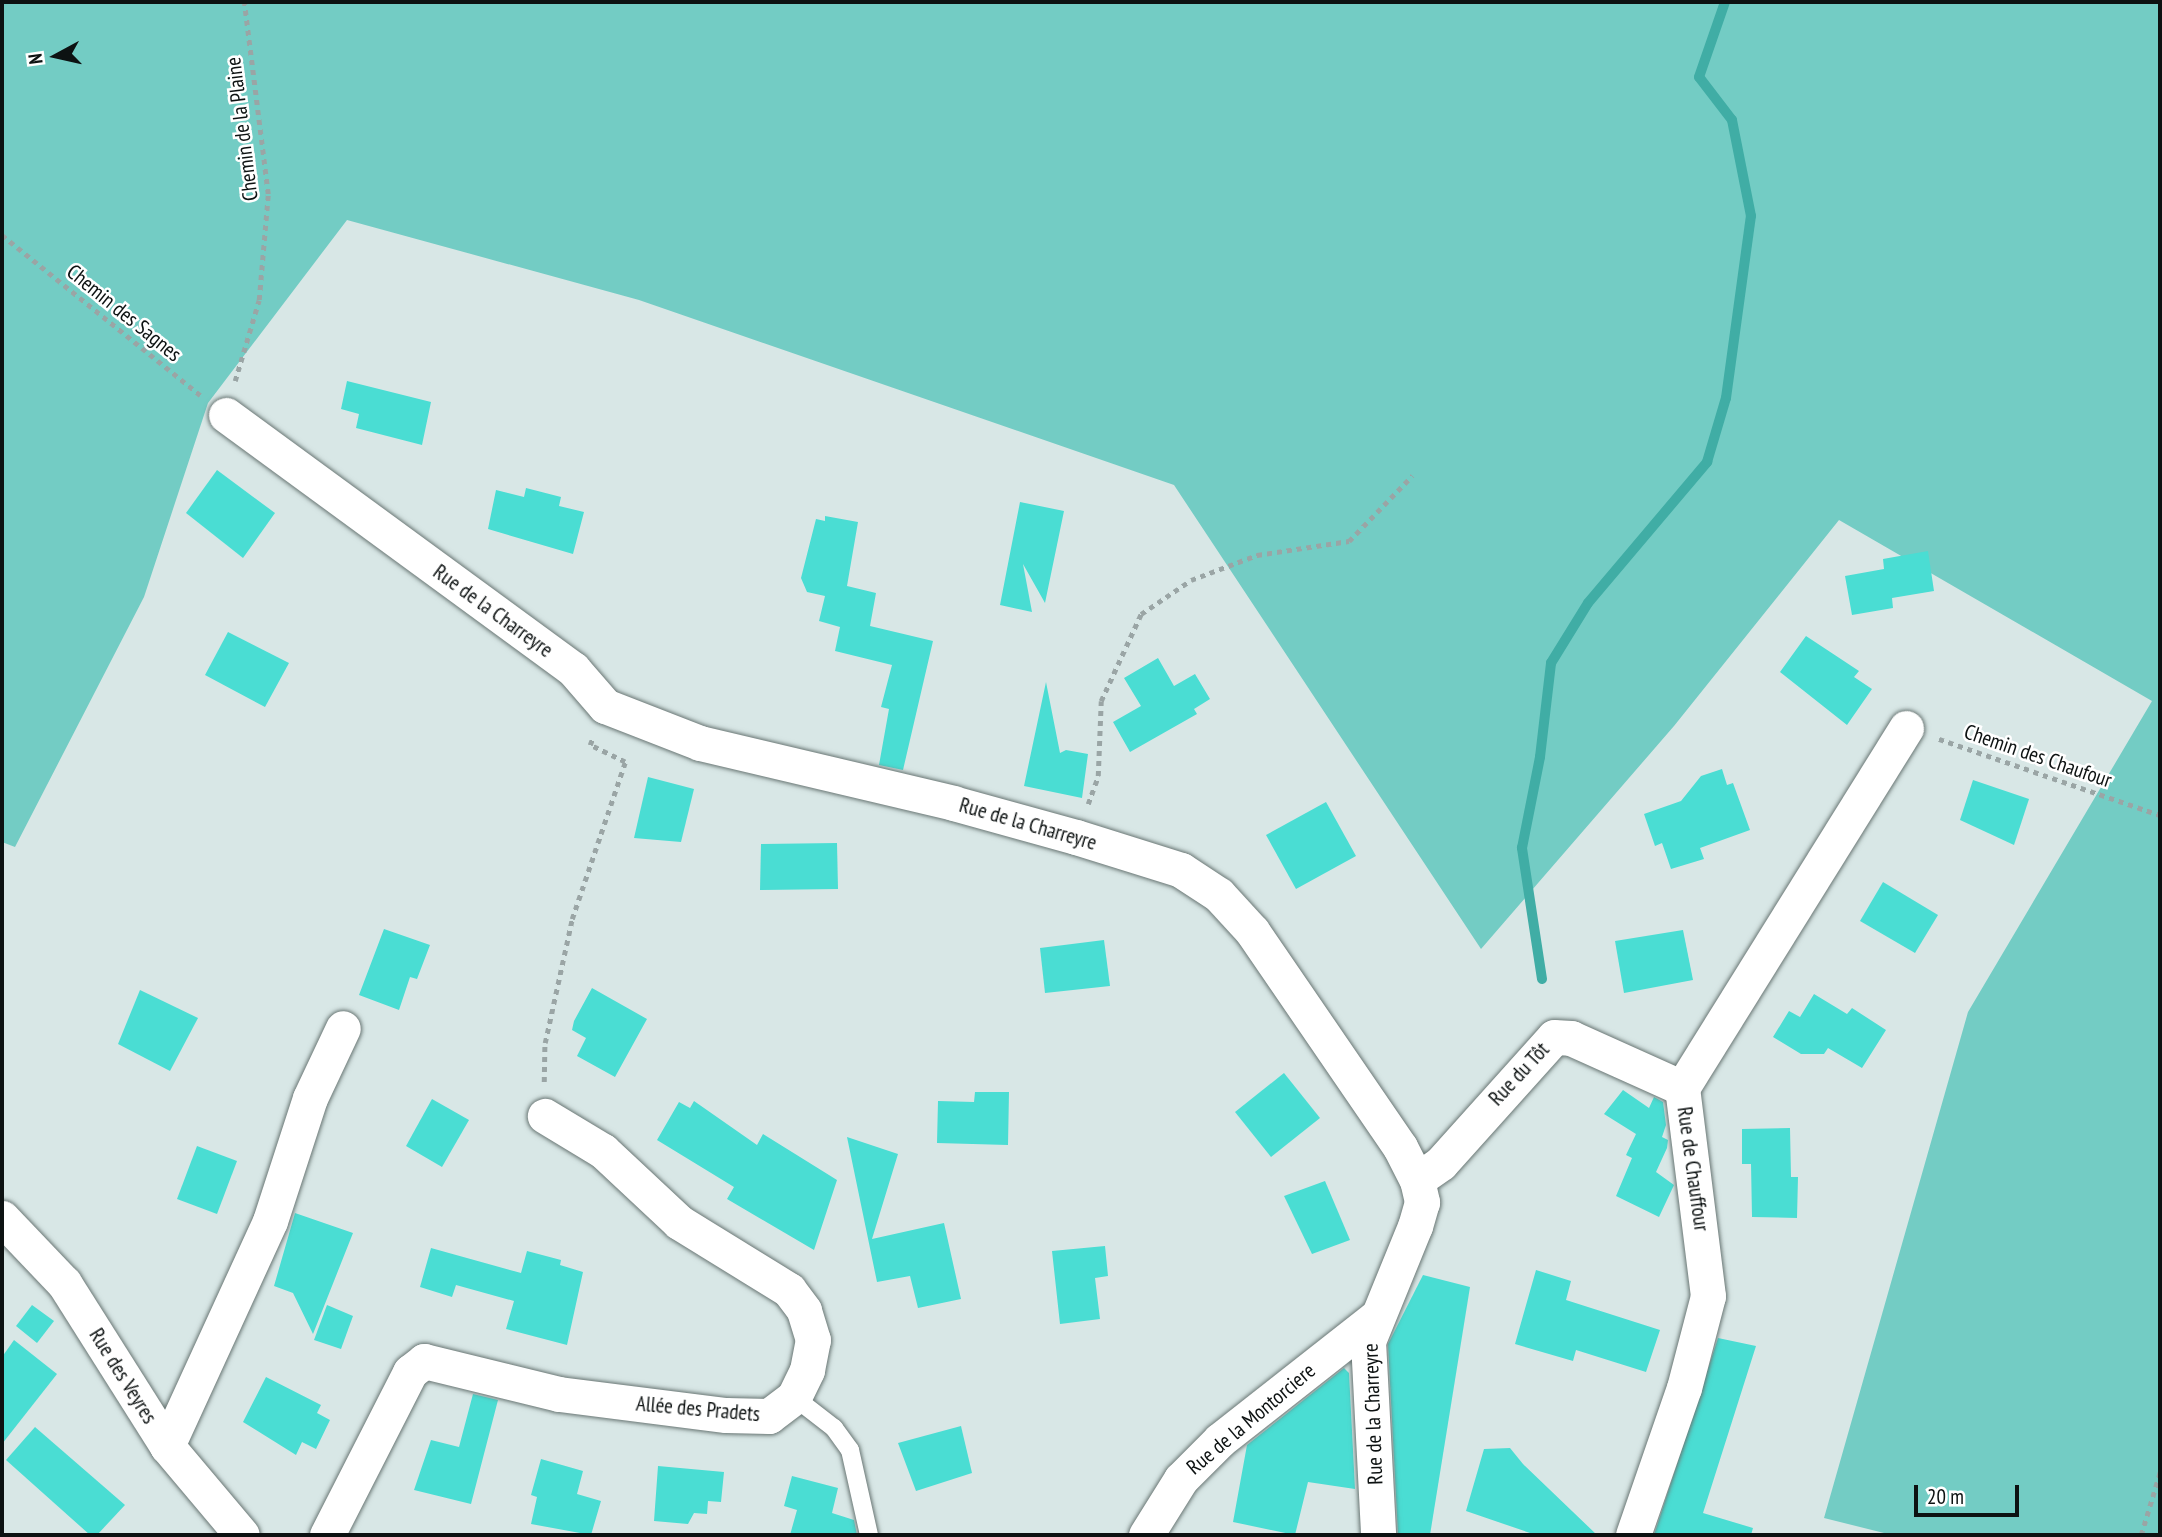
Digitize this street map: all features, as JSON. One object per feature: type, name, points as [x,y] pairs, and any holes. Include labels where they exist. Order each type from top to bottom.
[{"type":"street","name":"Rue de la Charreyre","points":[[226,415],[573,669],[605,706],[700,743],[953,803],[1181,870],[1219,895],[1252,931],[1400,1147],[1417,1180],[1422,1202],[1415,1226],[1374,1319],[1368,1341],[1378,1535]]},
{"type":"street","name":"Rue de Chauffour","points":[[1633,1535],[1684,1388],[1708,1296],[1682,1088],[1906,728]]},
{"type":"street","points":[[167,1446],[270,1221],[310,1098],[343,1028]]},
{"type":"street","name":"Rue du Tôt","points":[[1417,1180],[1441,1163],[1554,1037],[1571,1038],[1682,1088]]},
{"type":"street","points":[[545,1115],[603,1151],[679,1223],[789,1290],[804,1310],[813,1340],[807,1370],[794,1397]]},
{"type":"street","name":"Rue des Veyres","points":[[2,1218],[64,1283],[167,1446],[242,1535]]},
{"type":"street","name":"Rue de la Montorciere","points":[[1146,1535],[1181,1479],[1220,1440],[1374,1319]]},
{"type":"street","name":"Allée des Pradets","points":[[327,1535],[410,1372],[424,1361],[559,1394],[726,1416],[769,1416],[794,1397]]},
{"type":"lane","points":[[794,1397],[834,1428],[850,1450],[869,1535]]},
{"type":"path","name":"Chemin de la Plaine","points":[[226,415],[259,300],[268,194],[244,2]]},
{"type":"path","name":"Chemin des Sagnes","points":[[2,235],[226,415]]},
{"type":"path","points":[[1076,838],[1098,776],[1101,701],[1141,614],[1191,580],[1257,555],[1349,541],[1412,476]]},
{"type":"path","points":[[545,1115],[545,1043],[572,919],[625,762],[590,745],[605,706]]},
{"type":"path","name":"Chemin des Chaufour","points":[[1906,728],[2160,815]]},
{"type":"path","points":[[2141,1535],[2160,1472]]},
{"type":"shaded area","points":[[2,2],[2160,2],[2160,1535],[1892,1535],[1824,1518],[1968,1012],[2152,701],[1839,520],[1674,726],[1481,949],[1174,485],[639,300],[347,220],[208,403],[144,597],[15,847],[2,842]]},
{"type":"building","points":[[347,381],[431,402],[422,445],[356,428],[359,414],[341,409]]},
{"type":"building","points":[[217,470],[275,513],[243,558],[186,513]]},
{"type":"building","points":[[526,488],[561,497],[559,506],[584,512],[573,554],[488,529],[496,490],[524,497]]},
{"type":"building","points":[[1020,502],[1064,511],[1045,603],[1023,564],[1032,612],[1000,605]]},
{"type":"building","points":[[825,516],[858,522],[847,586],[876,593],[870,626],[933,641],[903,770],[879,765],[889,709],[881,707],[892,665],[835,651],[840,627],[819,621],[825,596],[807,592],[801,578],[816,519],[825,521]]},
{"type":"building","points":[[1928,551],[1934,591],[1892,598],[1893,608],[1852,615],[1845,576],[1884,569],[1883,559]]},
{"type":"building","points":[[228,632],[289,663],[265,707],[205,675]]},
{"type":"building","points":[[1806,636],[1859,671],[1854,677],[1872,689],[1847,725],[1780,672]]},
{"type":"building","points":[[1158,658],[1174,686],[1195,674],[1210,699],[1194,709],[1197,714],[1130,752],[1113,722],[1141,706],[1124,678]]},
{"type":"building","points":[[1046,682],[1060,753],[1066,750],[1088,754],[1082,798],[1024,786]]},
{"type":"building","points":[[1722,769],[1727,785],[1733,783],[1750,830],[1700,848],[1704,859],[1671,869],[1662,843],[1655,846],[1644,814],[1681,801],[1701,776]]},
{"type":"building","points":[[648,777],[694,789],[681,842],[634,838]]},
{"type":"building","points":[[1973,780],[2029,799],[2014,845],[1960,820]]},
{"type":"building","points":[[1326,802],[1356,856],[1296,889],[1266,835]]},
{"type":"building","points":[[837,843],[838,889],[760,890],[761,844]]},
{"type":"building","points":[[1883,882],[1938,915],[1915,953],[1860,921]]},
{"type":"building","points":[[384,929],[430,945],[417,979],[410,977],[399,1010],[359,995]]},
{"type":"building","points":[[1683,930],[1693,980],[1624,993],[1615,941]]},
{"type":"building","points":[[1104,940],[1110,986],[1045,993],[1040,948]]},
{"type":"building","points":[[592,988],[647,1019],[615,1077],[577,1056],[586,1038],[572,1030]]},
{"type":"building","points":[[140,990],[198,1018],[170,1071],[118,1044]]},
{"type":"building","points":[[1814,994],[1847,1014],[1852,1008],[1886,1030],[1862,1068],[1828,1048],[1824,1054],[1801,1054],[1773,1037],[1789,1011],[1800,1017]]},
{"type":"building","points":[[1284,1073],[1320,1118],[1271,1157],[1235,1112]]},
{"type":"building","points":[[1623,1090],[1649,1108],[1654,1097],[1663,1102],[1666,1125],[1662,1137],[1668,1140],[1656,1172],[1674,1185],[1659,1217],[1616,1196],[1632,1158],[1626,1155],[1636,1134],[1604,1114]]},
{"type":"building","points":[[975,1092],[1009,1092],[1008,1145],[937,1143],[938,1101],[974,1102]]},
{"type":"building","points":[[432,1099],[469,1120],[442,1167],[406,1146]]},
{"type":"building","points":[[694,1101],[757,1145],[763,1134],[837,1180],[814,1250],[727,1199],[734,1187],[657,1140],[679,1102],[690,1108]]},
{"type":"building","points":[[1790,1128],[1791,1177],[1798,1177],[1797,1218],[1752,1217],[1751,1164],[1742,1164],[1742,1129]]},
{"type":"building","points":[[847,1137],[898,1154],[872,1239],[944,1223],[961,1299],[918,1308],[910,1276],[877,1282]]},
{"type":"building","points":[[197,1146],[237,1161],[217,1214],[177,1199]]},
{"type":"building","points":[[1325,1181],[1350,1240],[1312,1254],[1284,1196]]},
{"type":"building","points":[[295,1213],[353,1233],[313,1334],[293,1293],[274,1286]]},
{"type":"building","points":[[1105,1246],[1108,1276],[1095,1278],[1100,1319],[1060,1324],[1052,1251]]},
{"type":"building","points":[[431,1248],[521,1273],[527,1251],[561,1260],[560,1265],[583,1272],[567,1345],[506,1329],[514,1301],[456,1285],[452,1297],[420,1287]]},
{"type":"building","points":[[1536,1270],[1571,1281],[1566,1300],[1660,1330],[1646,1372],[1576,1350],[1573,1361],[1515,1344]]},
{"type":"building","points":[[1423,1275],[1470,1287],[1430,1535],[1398,1535],[1388,1344]]},
{"type":"building","points":[[32,1305],[54,1321],[37,1343],[16,1326]]},
{"type":"building","points":[[327,1305],[353,1316],[341,1349],[314,1340]]},
{"type":"building","points":[[1718,1338],[1756,1346],[1703,1513],[1753,1528],[1751,1535],[1654,1535]]},
{"type":"building","points":[[14,1340],[57,1374],[2,1444],[2,1357]]},
{"type":"building","points":[[1344,1368],[1349,1373],[1355,1489],[1308,1482],[1295,1535],[1233,1522],[1247,1445]]},
{"type":"building","points":[[266,1377],[321,1405],[317,1413],[330,1420],[316,1449],[302,1442],[296,1455],[243,1422]]},
{"type":"building","points":[[473,1394],[498,1400],[471,1504],[414,1490],[431,1440],[459,1447]]},
{"type":"building","points":[[961,1426],[972,1473],[916,1491],[898,1443]]},
{"type":"building","points":[[35,1427],[125,1505],[97,1535],[90,1535],[6,1460]]},
{"type":"building","points":[[1510,1448],[1523,1464],[1597,1535],[1536,1535],[1466,1511],[1484,1449]]},
{"type":"building","points":[[541,1459],[583,1471],[577,1494],[601,1501],[591,1535],[531,1524],[537,1497],[531,1495]]},
{"type":"building","points":[[658,1466],[724,1472],[721,1502],[708,1501],[707,1514],[694,1513],[688,1524],[654,1521]]},
{"type":"building","points":[[792,1476],[838,1488],[832,1513],[854,1520],[857,1535],[790,1535],[797,1510],[784,1506]]},
{"type":"waterway","points":[[1542,979],[1522,848],[1540,757],[1551,663],[1588,603],[1707,462],[1726,398],[1751,216],[1732,120],[1699,77],[1725,2]]}]
